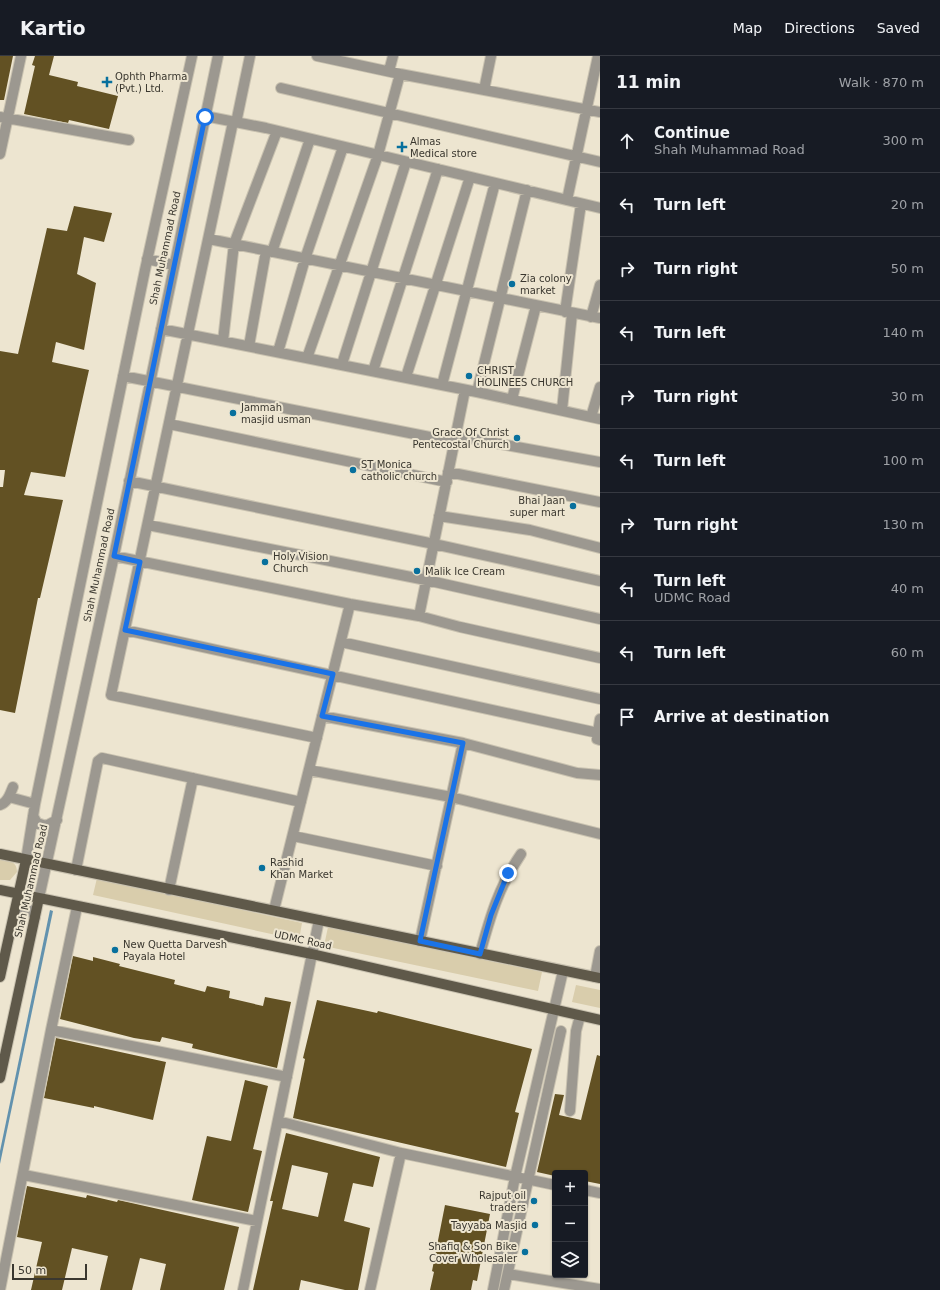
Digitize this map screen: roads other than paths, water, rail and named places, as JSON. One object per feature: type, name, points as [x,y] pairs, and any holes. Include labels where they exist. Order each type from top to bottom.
[{"type":"main road","points":[[0,854],[598,978]]},
{"type":"main road","name":"Shah Muhammad Road","points":[[0,977],[20,894],[26,860]]},
{"type":"main road","name":"UDMC Road","points":[[0,890],[312,954],[600,1020]]},
{"type":"main road","name":"Shah Muhammad Road","points":[[0,1078],[39,898]]},
{"type":"street","points":[[0,154],[4,118],[21,56]]},
{"type":"street","name":"Shah Muhammad Road","points":[[26,860],[35,804],[147,259],[192,56]]},
{"type":"street","name":"Shah Muhammad Road","points":[[39,898],[114,556],[218,56]]},
{"type":"street","points":[[250,56],[188,334],[111,695],[317,738]]},
{"type":"street","points":[[317,56],[400,74],[600,112]]},
{"type":"street","points":[[389,71],[393,56]]},
{"type":"street","points":[[484,90],[491,56]]},
{"type":"street","points":[[567,200],[598,56]]},
{"type":"street","points":[[308,358],[378,155],[400,74]]},
{"type":"street","points":[[281,88],[600,162]]},
{"type":"street","points":[[205,116],[277,131],[600,208]]},
{"type":"street","points":[[4,118],[129,140]]},
{"type":"street","points":[[223,341],[234,244],[277,131]]},
{"type":"street","points":[[248,346],[269,251],[310,139]]},
{"type":"street","points":[[278,352],[305,259],[343,147]]},
{"type":"street","points":[[342,364],[406,162]]},
{"type":"street","points":[[373,371],[438,169]]},
{"type":"street","points":[[406,377],[470,177]]},
{"type":"street","points":[[442,385],[495,183]]},
{"type":"street","points":[[477,392],[527,190]]},
{"type":"street","points":[[562,410],[569,313],[581,204]]},
{"type":"street","points":[[209,239],[596,318],[600,285]]},
{"type":"street","points":[[147,259],[174,265]]},
{"type":"street","points":[[512,399],[536,306]]},
{"type":"street","points":[[161,329],[406,377],[595,418],[600,387]]},
{"type":"street","points":[[123,376],[455,439],[600,462]]},
{"type":"street","points":[[419,616],[466,390]]},
{"type":"street","points":[[169,424],[448,477],[600,502]]},
{"type":"street","points":[[129,481],[600,580]]},
{"type":"street","points":[[439,516],[530,530],[600,548]]},
{"type":"street","points":[[148,525],[426,580],[600,618]]},
{"type":"street","points":[[114,556],[350,604],[419,616],[460,627],[600,658]]},
{"type":"street","points":[[274,910],[350,604]]},
{"type":"street","points":[[125,630],[333,674],[599,736],[600,719]]},
{"type":"street","points":[[340,642],[600,699]]},
{"type":"street","points":[[322,716],[463,743],[577,773],[600,775]]},
{"type":"street","points":[[420,941],[463,743]]},
{"type":"street","points":[[76,870],[99,759],[102,758],[301,802]]},
{"type":"street","points":[[309,770],[451,798],[600,834]]},
{"type":"street","points":[[169,890],[193,778]]},
{"type":"street","points":[[0,805],[9,797],[13,786]]},
{"type":"street","points":[[9,797],[35,804]]},
{"type":"street","points":[[33,816],[37,823],[46,826],[57,820]]},
{"type":"street","points":[[293,836],[437,866]]},
{"type":"street","points":[[480,954],[491,915],[501,888],[508,873],[521,854]]},
{"type":"street","points":[[0,1290],[24,1174],[51,1030],[77,907]]},
{"type":"street","points":[[14,915],[19,910],[26,908],[32,911],[35,917]]},
{"type":"street","points":[[243,1290],[319,920]]},
{"type":"street","points":[[598,978],[600,951]]},
{"type":"street","points":[[493,1290],[515,1177],[563,971]]},
{"type":"street","points":[[570,1111],[576,1031],[580,1016]]},
{"type":"street","points":[[51,1030],[287,1077]]},
{"type":"street","points":[[504,1290],[527,1180],[561,1032]]},
{"type":"street","points":[[537,1079],[549,1082]]},
{"type":"street","points":[[278,1121],[401,1153],[552,1184]]},
{"type":"street","points":[[370,1290],[401,1153]]},
{"type":"street","points":[[24,1174],[257,1221]]},
{"type":"street","points":[[588,1191],[600,1193]]},
{"type":"street","points":[[508,1274],[600,1289]]},
{"type":"water","points":[[50,910],[53,911],[0,1164],[0,1151]]},
{"type":"place","name":"Ophth Pharma (Pvt.) Ltd.","points":[[107,82]]},
{"type":"place","name":"Almas Medical store","points":[[402,147]]},
{"type":"place","name":"Zia colony market","points":[[512,284]]},
{"type":"place","name":"CHRIST HOLINEES CHURCH","points":[[469,376]]},
{"type":"place","name":"Jammah masjid usman","points":[[233,413]]},
{"type":"place","name":"Grace Of Christ Pentecostal Church","points":[[517,438]]},
{"type":"place","name":"ST Monica catholic church","points":[[353,470]]},
{"type":"place","name":"Bhai Jaan super mart","points":[[573,506]]},
{"type":"place","name":"Holy Vision Church","points":[[265,562]]},
{"type":"place","name":"Malik Ice Cream","points":[[417,571]]},
{"type":"place","name":"Rashid Khan Market","points":[[262,868]]},
{"type":"place","name":"New Quetta Darvesh Payala Hotel","points":[[115,950]]},
{"type":"place","name":"Rajput oil traders","points":[[534,1201]]},
{"type":"place","name":"Tayyaba Masjid","points":[[535,1225]]},
{"type":"place","name":"Shafiq & Son Bike Cover Wholesaler","points":[[525,1252]]}]
